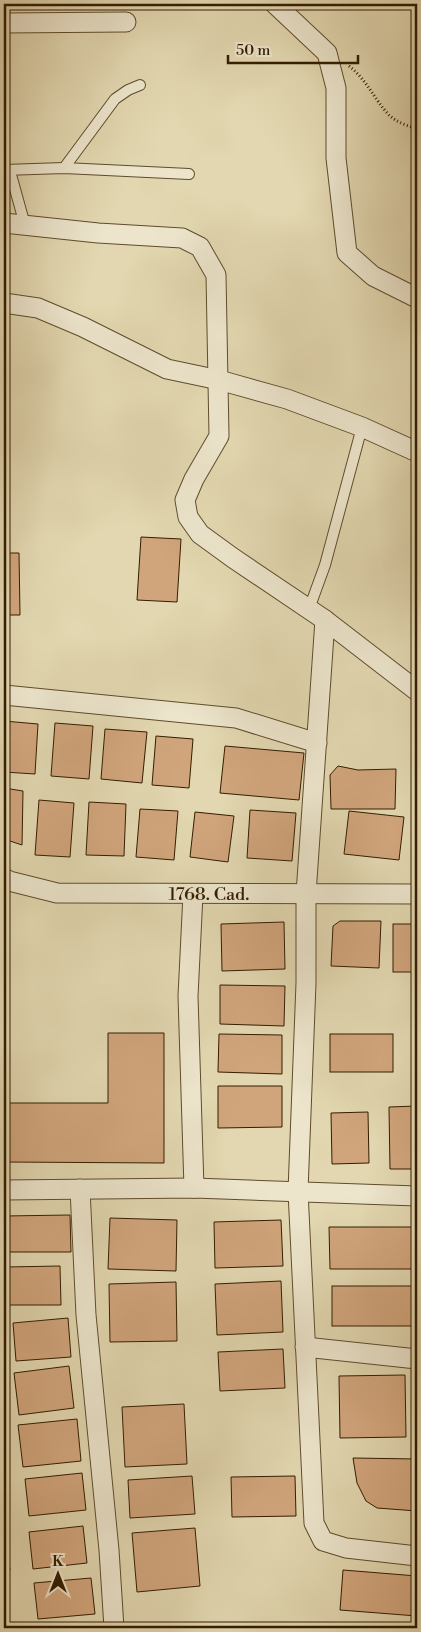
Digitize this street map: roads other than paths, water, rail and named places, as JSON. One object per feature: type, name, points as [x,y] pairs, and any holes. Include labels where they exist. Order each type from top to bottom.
[{"type":"street","points":[[275,4],[327,53],[336,88],[336,158],[347,253],[372,276],[417,298]]},
{"type":"street","points":[[4,23],[126,22]]},
{"type":"street","points":[[4,223],[98,233],[182,238],[200,247],[216,275],[219,436],[194,479],[185,500],[188,518],[200,534],[325,620],[417,691]]},
{"type":"street","points":[[4,302],[38,308],[167,369],[219,380],[287,399],[362,427],[417,452]]},
{"type":"street","points":[[325,620],[306,894],[306,982],[298,1191],[314,1523],[323,1541],[338,1546],[417,1556]]},
{"type":"street","points":[[4,696],[25,696],[236,718],[317,742]]},
{"type":"street","name":"1768. Cad.","points":[[4,878],[9,881],[57,893],[417,894]]},
{"type":"street","points":[[193,894],[188,996],[194,1188]]},
{"type":"street","points":[[4,1190],[194,1188],[417,1196]]},
{"type":"street","points":[[80,1189],[86,1315],[109,1550],[114,1628]]},
{"type":"street","points":[[305,1347],[417,1359]]},
{"type":"lane","points":[[64,168],[115,99],[128,90],[140,85]]},
{"type":"lane","points":[[25,225],[7,170],[64,168],[189,174]]},
{"type":"lane","points":[[309,609],[325,566],[362,427]]}]
